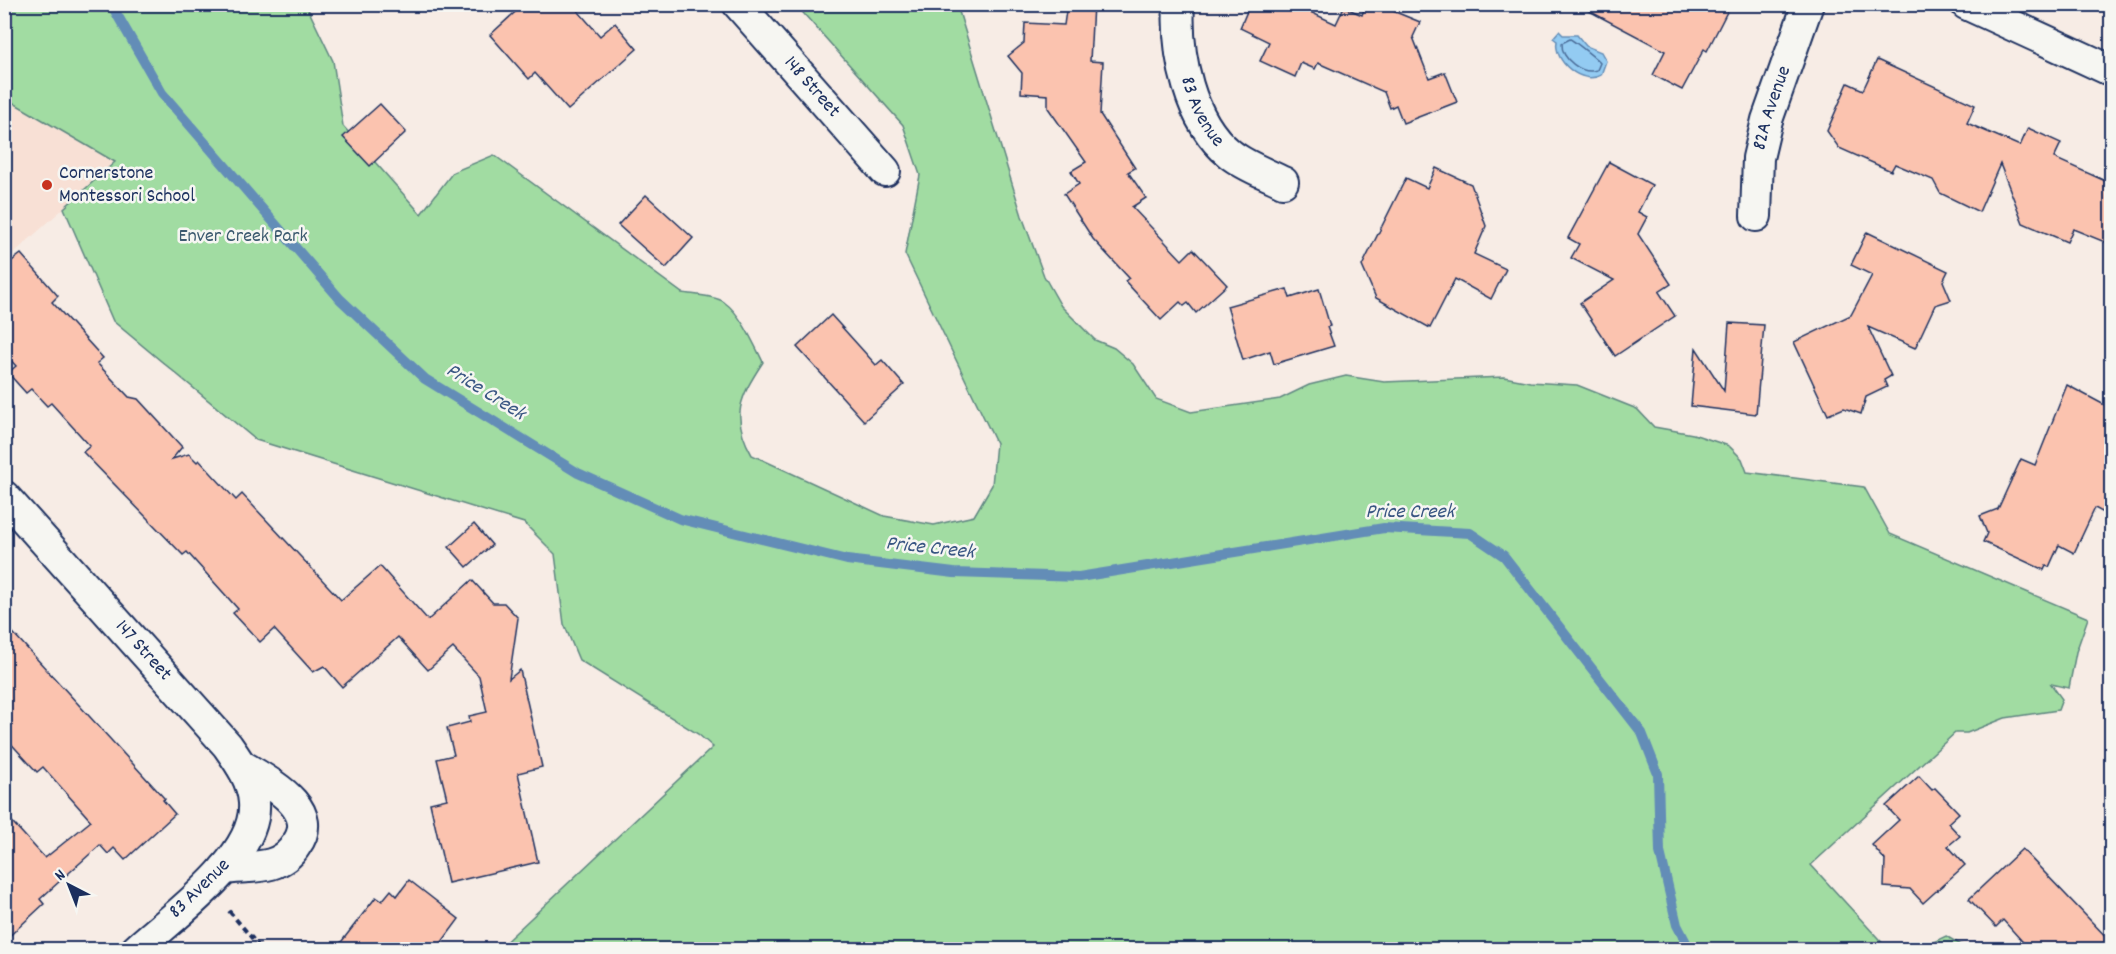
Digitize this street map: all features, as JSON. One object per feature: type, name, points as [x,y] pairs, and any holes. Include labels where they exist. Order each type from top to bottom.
[{"type":"street","name":"148 Street","points":[[738,4],[885,171]]},
{"type":"street","name":"83 Avenue","points":[[1179,4],[1179,38],[1184,64],[1197,108],[1206,126],[1228,153],[1283,182]]},
{"type":"street","name":"82A Avenue","points":[[1756,216],[1758,158],[1767,120],[1808,4]]},
{"type":"street","points":[[1966,4],[2112,71]]},
{"type":"street","name":"147 Street","points":[[4,496],[227,745],[241,765],[252,789],[254,805],[252,820]]},
{"type":"street","points":[[224,869],[269,865],[282,860],[300,841],[303,830],[303,819],[287,795],[241,765]]},
{"type":"street","name":"83 Avenue","points":[[136,950],[224,869],[248,837],[252,820]]},
{"type":"path","points":[[222,903],[262,950]]},
{"type":"shaded area","name":"Cornerstone Montessori School","points":[[4,98],[115,162],[5,261],[4,261]]},
{"type":"green space","name":"Enver Creek Park","points":[[4,5],[306,5],[333,61],[343,126],[421,214],[453,172],[494,155],[682,293],[720,300],[730,307],[746,330],[763,362],[748,386],[741,407],[741,429],[752,455],[884,516],[934,525],[974,516],[992,485],[996,443],[905,254],[920,175],[903,125],[796,5],[957,5],[1022,216],[1044,276],[1061,306],[1095,340],[1114,348],[1133,364],[1156,399],[1191,412],[1280,399],[1309,385],[1346,376],[1384,382],[1504,377],[1530,382],[1577,385],[1637,409],[1654,427],[1693,434],[1729,446],[1742,459],[1747,472],[1864,487],[1890,534],[2088,618],[2076,652],[2069,688],[2051,684],[2062,699],[2058,710],[2005,718],[1967,733],[1955,733],[1811,865],[1888,949],[498,949],[713,747],[698,734],[579,660],[564,624],[555,554],[524,523],[256,440],[113,321],[64,208],[115,162],[5,98]]},
{"type":"green space","points":[[1946,936],[1968,949],[1919,949]]},
{"type":"water","points":[[1559,31],[1563,35],[1577,35],[1586,46],[1601,52],[1606,61],[1601,75],[1593,78],[1586,77],[1570,70],[1560,56],[1557,41],[1553,38]]},
{"type":"building","points":[[524,4],[572,4],[600,36],[615,23],[637,49],[568,110],[535,73],[529,79],[490,35]]},
{"type":"building","points":[[1067,4],[1093,4],[1090,61],[1103,62],[1100,114],[1135,168],[1128,172],[1146,198],[1132,207],[1182,260],[1193,249],[1227,285],[1196,313],[1188,303],[1184,306],[1180,302],[1161,320],[1125,281],[1129,278],[1093,239],[1064,194],[1079,184],[1071,171],[1086,162],[1048,108],[1048,95],[1021,93],[1022,73],[1008,56],[1024,43],[1025,23],[1064,25]]},
{"type":"building","points":[[1250,4],[1293,4],[1336,24],[1344,7],[1362,15],[1366,4],[1396,4],[1393,11],[1420,22],[1413,37],[1429,78],[1445,72],[1457,102],[1403,123],[1396,105],[1390,108],[1384,92],[1318,63],[1315,69],[1301,63],[1295,77],[1260,61],[1269,42],[1240,28]]},
{"type":"building","points":[[1576,4],[1731,4],[1707,51],[1704,49],[1682,90],[1653,75],[1665,51]]},
{"type":"building","points":[[1877,60],[1975,105],[1967,123],[2020,146],[2028,128],[2061,143],[2054,158],[2112,184],[2112,245],[2073,229],[2067,242],[2023,223],[2000,164],[1979,212],[1940,193],[1933,180],[1895,164],[1891,171],[1839,148],[1827,131],[1848,83],[1863,90]]},
{"type":"building","points":[[380,104],[406,132],[370,166],[343,137]]},
{"type":"building","points":[[1609,162],[1652,185],[1638,212],[1647,217],[1638,234],[1671,284],[1659,292],[1675,316],[1615,356],[1580,303],[1614,280],[1571,258],[1579,244],[1568,238]]},
{"type":"building","points":[[1436,168],[1471,184],[1486,226],[1474,254],[1506,269],[1491,299],[1455,279],[1430,328],[1376,298],[1362,266],[1406,178],[1427,188]]},
{"type":"building","points":[[646,195],[693,238],[666,268],[618,225]]},
{"type":"building","points":[[1867,232],[1948,271],[1943,281],[1951,300],[1935,305],[1915,348],[1868,327],[1891,376],[1884,380],[1887,387],[1866,397],[1861,414],[1844,408],[1828,415],[1794,342],[1851,315],[1872,275],[1851,265]]},
{"type":"building","points":[[21,254],[58,296],[52,302],[103,358],[97,363],[129,397],[138,399],[182,447],[172,459],[189,454],[197,462],[199,460],[236,500],[242,494],[341,600],[380,566],[428,620],[472,580],[493,603],[504,603],[518,618],[509,679],[520,670],[542,767],[518,773],[538,862],[448,883],[430,803],[447,799],[437,759],[454,755],[447,728],[470,722],[469,716],[487,712],[479,676],[453,648],[428,670],[398,637],[342,687],[324,666],[313,672],[274,629],[260,642],[233,613],[238,609],[187,552],[183,555],[83,452],[90,446],[51,403],[47,406],[31,389],[26,393],[8,373],[16,366],[4,353],[4,267]]},
{"type":"building","points":[[1287,289],[1290,298],[1319,289],[1330,326],[1327,327],[1334,346],[1274,364],[1270,351],[1243,360],[1227,306]]},
{"type":"building","points":[[831,315],[876,365],[882,360],[904,385],[864,421],[797,347]]},
{"type":"building","points":[[1729,323],[1764,325],[1756,414],[1691,406],[1696,348],[1724,391]]},
{"type":"building","points":[[2067,385],[2112,409],[2112,492],[2102,512],[2095,508],[2074,553],[2059,545],[2049,567],[2046,566],[2044,570],[1983,542],[1987,533],[1980,516],[1998,509],[2021,459],[2035,465]]},
{"type":"building","points":[[474,524],[492,545],[467,567],[449,547]]},
{"type":"building","points":[[4,623],[165,799],[163,800],[175,814],[125,860],[114,848],[108,854],[100,845],[40,899],[44,904],[4,941],[4,813],[45,858],[91,821],[43,767],[37,772],[4,736]]},
{"type":"building","points":[[1919,776],[1932,790],[1935,788],[1959,813],[1948,823],[1960,836],[1948,846],[1965,865],[1923,903],[1910,889],[1884,887],[1885,860],[1872,845],[1899,820],[1886,806]]},
{"type":"building","points":[[2022,849],[2112,943],[2112,950],[2030,950],[2003,920],[1996,927],[1969,899]]},
{"type":"building","points":[[409,880],[459,919],[436,950],[335,950],[376,897],[382,901],[391,890],[397,896]]},
{"type":"waterway","name":"Price Creek","points":[[111,4],[162,93],[340,299],[425,379],[578,473],[680,519],[847,560],[954,573],[1079,577],[1384,528],[1470,533],[1504,556],[1642,733],[1658,774],[1660,852],[1677,925],[1690,950]]},
{"type":"place","name":"Cornerstone Montessori School","points":[[47,185]]}]
